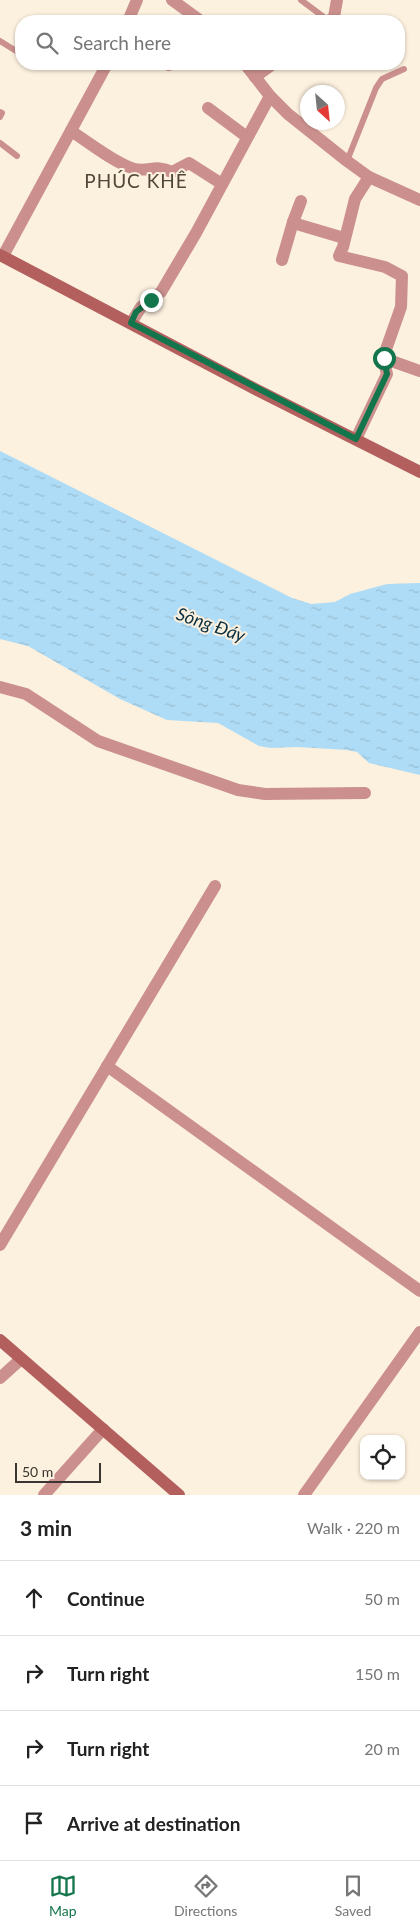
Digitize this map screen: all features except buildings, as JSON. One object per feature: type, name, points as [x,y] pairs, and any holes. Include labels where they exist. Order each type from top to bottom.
[{"type":"street","points":[[131,15],[137,0]]},
{"type":"street","points":[[172,0],[193,15]]},
{"type":"street","points":[[334,15],[337,0]]},
{"type":"street","points":[[104,70],[2,256],[420,472]]},
{"type":"street","points":[[250,70],[270,96],[288,114],[369,177],[420,200]]},
{"type":"street","points":[[255,76],[264,70]]},
{"type":"street","points":[[131,323],[141,307],[161,292],[270,96]]},
{"type":"street","points":[[208,108],[247,137]]},
{"type":"street","points":[[71,131],[119,162],[135,169],[162,168],[172,172],[180,170],[189,163],[222,184]]},
{"type":"street","points":[[356,439],[387,374],[384,358],[401,307],[402,276],[385,267],[339,256],[355,199],[369,177]]},
{"type":"street","points":[[282,260],[301,201]]},
{"type":"street","points":[[293,222],[344,238]]},
{"type":"street","points":[[384,358],[420,371]]},
{"type":"street","points":[[0,687],[26,694],[98,741],[238,790],[265,794],[365,793]]},
{"type":"street","points":[[0,1245],[215,886]]},
{"type":"street","points":[[107,1066],[420,1291]]},
{"type":"street","points":[[304,1495],[420,1332]]},
{"type":"street","points":[[0,1340],[179,1495]]},
{"type":"street","points":[[0,1378],[22,1359]]},
{"type":"street","points":[[44,1495],[103,1429]]},
{"type":"lane","points":[[301,0],[321,15]]},
{"type":"lane","points":[[0,41],[15,50]]},
{"type":"lane","points":[[347,160],[376,88],[382,80],[402,70]]},
{"type":"lane","points":[[0,112],[2,113],[0,117]]},
{"type":"lane","points":[[0,143],[17,156]]},
{"type":"water","name":"Sông Đáy","points":[[0,451],[292,598],[311,604],[335,602],[350,594],[387,584],[420,583],[420,775],[369,763],[357,752],[297,747],[270,748],[259,746],[218,723],[167,720],[120,699],[28,646],[0,639]]},
{"type":"district","name":"PHÚC KHÊ","points":[[136,180]]},
{"type":"route","points":[[151,300],[136,312],[131,323],[257,390],[356,439],[387,374],[384,358]]}]
